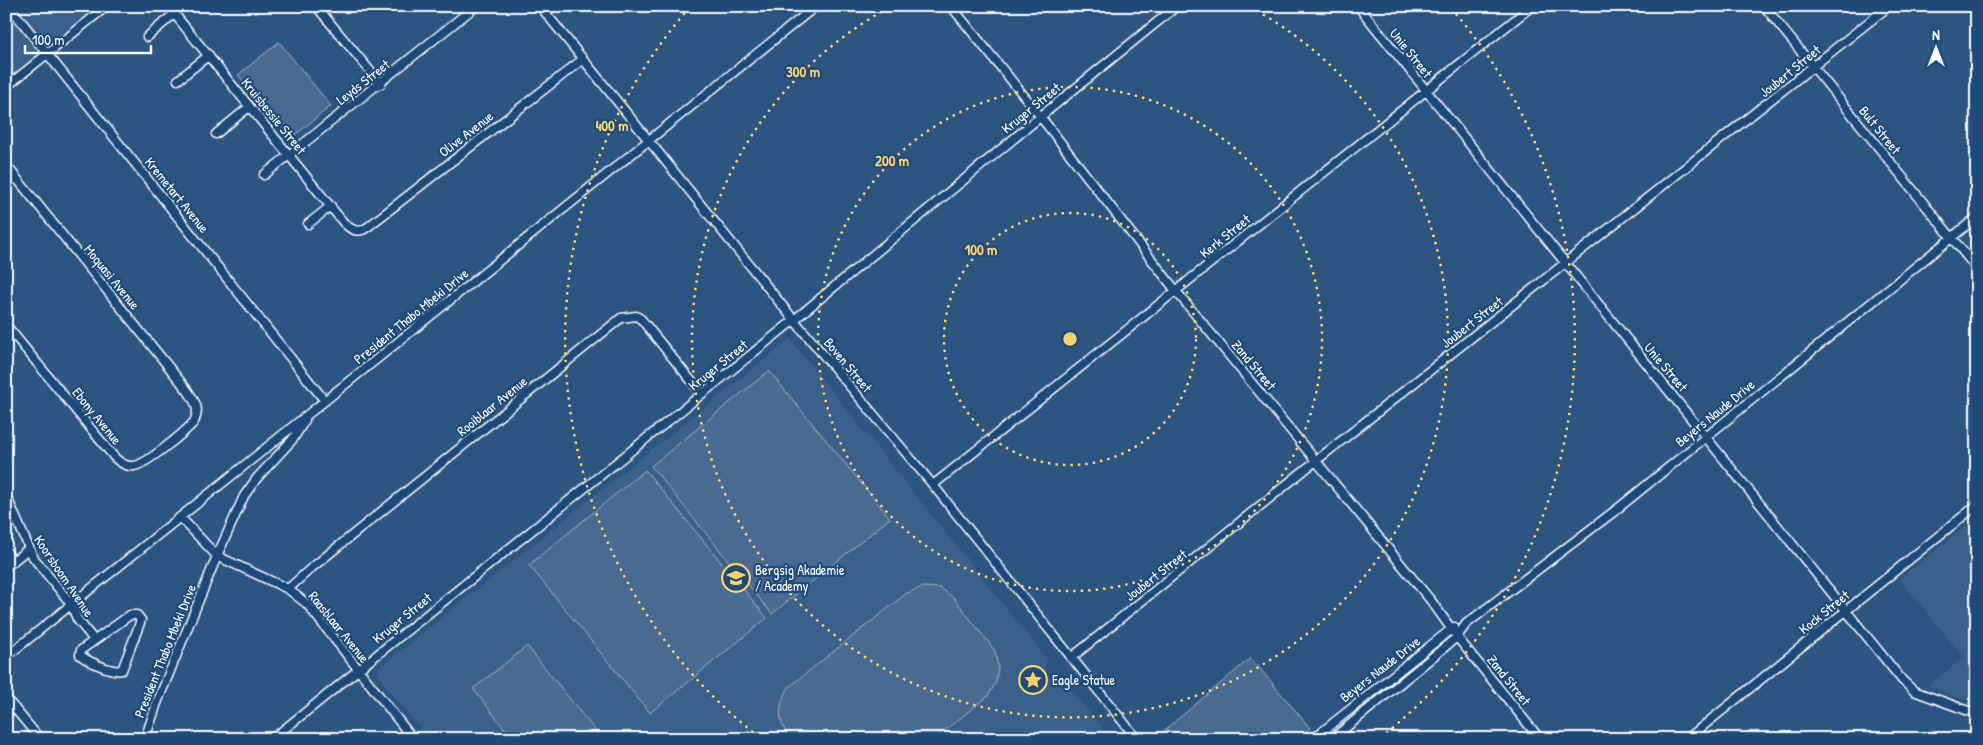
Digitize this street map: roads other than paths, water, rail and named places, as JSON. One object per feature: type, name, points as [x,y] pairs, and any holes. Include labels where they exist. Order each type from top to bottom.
[{"type":"street","name":"Kremetart Avenue","points":[[9,6],[325,401]]},
{"type":"street","points":[[6,87],[107,6]]},
{"type":"street","name":"Kruisbessie Street","points":[[168,6],[348,228],[355,232],[365,230]]},
{"type":"street","points":[[316,6],[381,84]]},
{"type":"street","name":"Leyds Street","points":[[264,176],[476,6]]},
{"type":"street","name":"Boven Street","points":[[540,6],[1137,739]]},
{"type":"street","name":"President Thabo Mbeki Drive","points":[[145,739],[157,703],[217,556],[244,496],[256,478],[293,439],[309,414],[816,6]]},
{"type":"street","name":"Zand Street","points":[[950,6],[1040,116],[1176,291],[1317,461],[1540,739]]},
{"type":"street","name":"Kruger Street","points":[[272,739],[281,736],[358,669],[794,320],[1040,116],[1177,6]]},
{"type":"street","name":"Unie Street","points":[[1358,6],[1565,265],[1706,436],[1902,680],[1914,690],[1977,714]]},
{"type":"street","name":"Kerk Street","points":[[932,485],[1532,6]]},
{"type":"street","name":"Bult Street","points":[[1764,6],[1977,268]]},
{"type":"street","name":"Joubert Street","points":[[1071,658],[1890,6]]},
{"type":"street","points":[[147,37],[174,14]]},
{"type":"street","points":[[178,80],[209,55]]},
{"type":"street","name":"Olive Avenue","points":[[365,230],[583,59]]},
{"type":"street","points":[[216,134],[249,107]]},
{"type":"street","name":"Moquasi Avenue","points":[[6,165],[198,406]]},
{"type":"street","points":[[6,185],[16,177]]},
{"type":"street","points":[[308,224],[331,206]]},
{"type":"street","name":"Beyers Naude Drive","points":[[1332,739],[1457,637],[1466,624],[1616,510],[1977,217]]},
{"type":"street","name":"Rooiblaar Avenue","points":[[288,590],[309,570],[621,318],[636,316],[641,319],[702,394]]},
{"type":"street","name":"Ebony Avenue","points":[[6,325],[114,457],[125,465],[132,467],[147,461],[189,427],[197,416],[198,406]]},
{"type":"street","points":[[6,658],[309,414]]},
{"type":"street","name":"Koorsboom Avenue","points":[[6,495],[28,549],[71,604],[77,619],[94,640]]},
{"type":"street","name":"Kock Street","points":[[1687,739],[1977,505]]},
{"type":"street","name":"Raasblaar Avenue","points":[[180,516],[217,556],[288,590],[307,604],[413,739]]},
{"type":"street","points":[[6,551],[9,564],[28,549]]},
{"type":"street","points":[[130,615],[137,615],[139,617],[139,626],[122,670],[116,671],[85,659],[80,655],[80,650],[94,640],[130,615]]},
{"type":"street","name":"Beyers Naude Drive","points":[[1313,739],[1451,628],[1466,624]]},
{"type":"street","points":[[6,698],[40,739]]},
{"type":"place","name":"Bergsig Akademie / Academy","points":[[736,578]]},
{"type":"place","name":"Eagle Statue","points":[[1033,680]]}]
